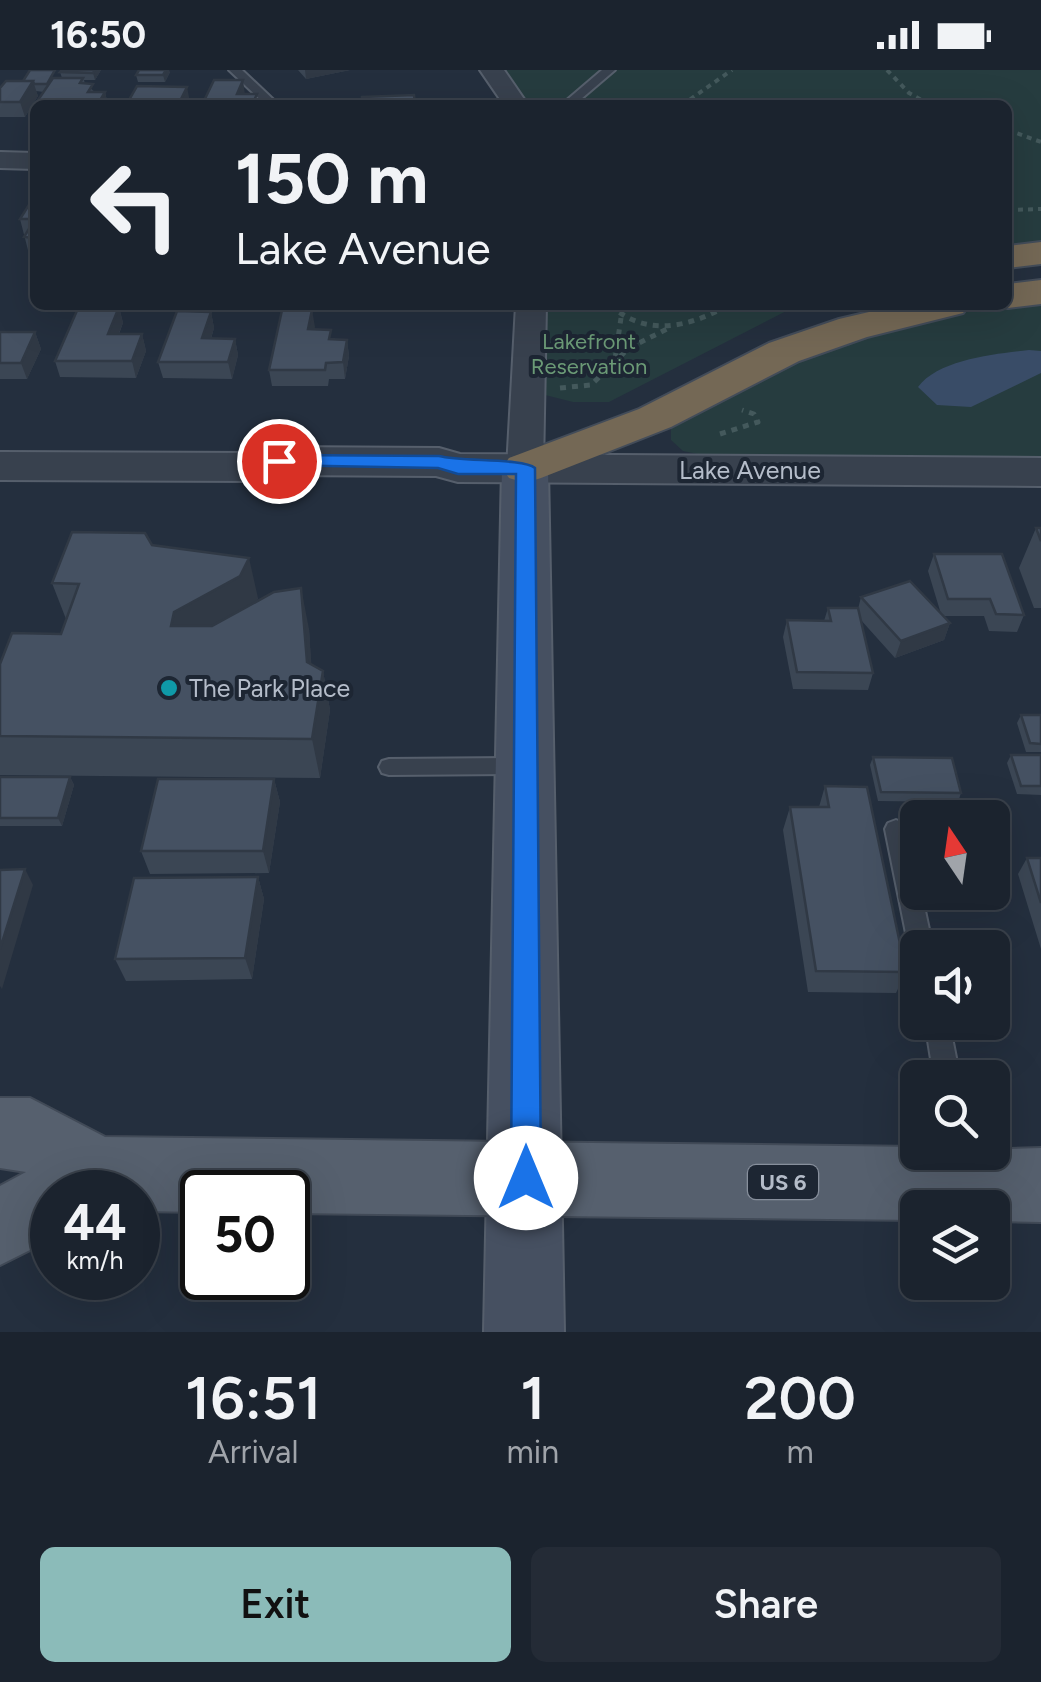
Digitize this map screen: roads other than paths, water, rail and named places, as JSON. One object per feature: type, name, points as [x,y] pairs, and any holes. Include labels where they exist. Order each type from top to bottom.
[{"type":"highway","points":[[1012,257],[1041,253]]},
{"type":"highway","points":[[1012,296],[1041,292]]},
{"type":"highway","points":[[526,468],[645,396],[815,310]]},
{"type":"highway","points":[[526,468],[654,418],[784,352],[853,328],[928,310]]},
{"type":"main road","points":[[524,1332],[526,468]]},
{"type":"main road","points":[[0,1133],[30,1133],[58,1170]]},
{"type":"main road","name":"US 6","points":[[160,1186],[900,1169]]},
{"type":"main road","name":"US 6","points":[[973,1170],[1041,1185]]},
{"type":"main road","name":"US 6","points":[[0,1227],[30,1211]]},
{"type":"street","points":[[492,70],[513,100]]},
{"type":"street","points":[[0,160],[30,161]]},
{"type":"street","points":[[526,468],[531,310]]},
{"type":"street","name":"Lake Avenue","points":[[0,466],[255,467],[272,475],[440,477],[458,468],[1041,472]]},
{"type":"lane","points":[[235,70],[268,100]]},
{"type":"lane","points":[[573,100],[609,70]]},
{"type":"lane","points":[[389,767],[526,766]]},
{"type":"lane","points":[[896,828],[918,930]]},
{"type":"water","points":[[1041,351],[1041,373],[971,407],[937,405],[918,387],[954,364]]},
{"type":"place","name":"The Park Place","points":[[169,688]]},
{"type":"park label","name":"Lakefront Reservation","points":[[589,354]]}]
